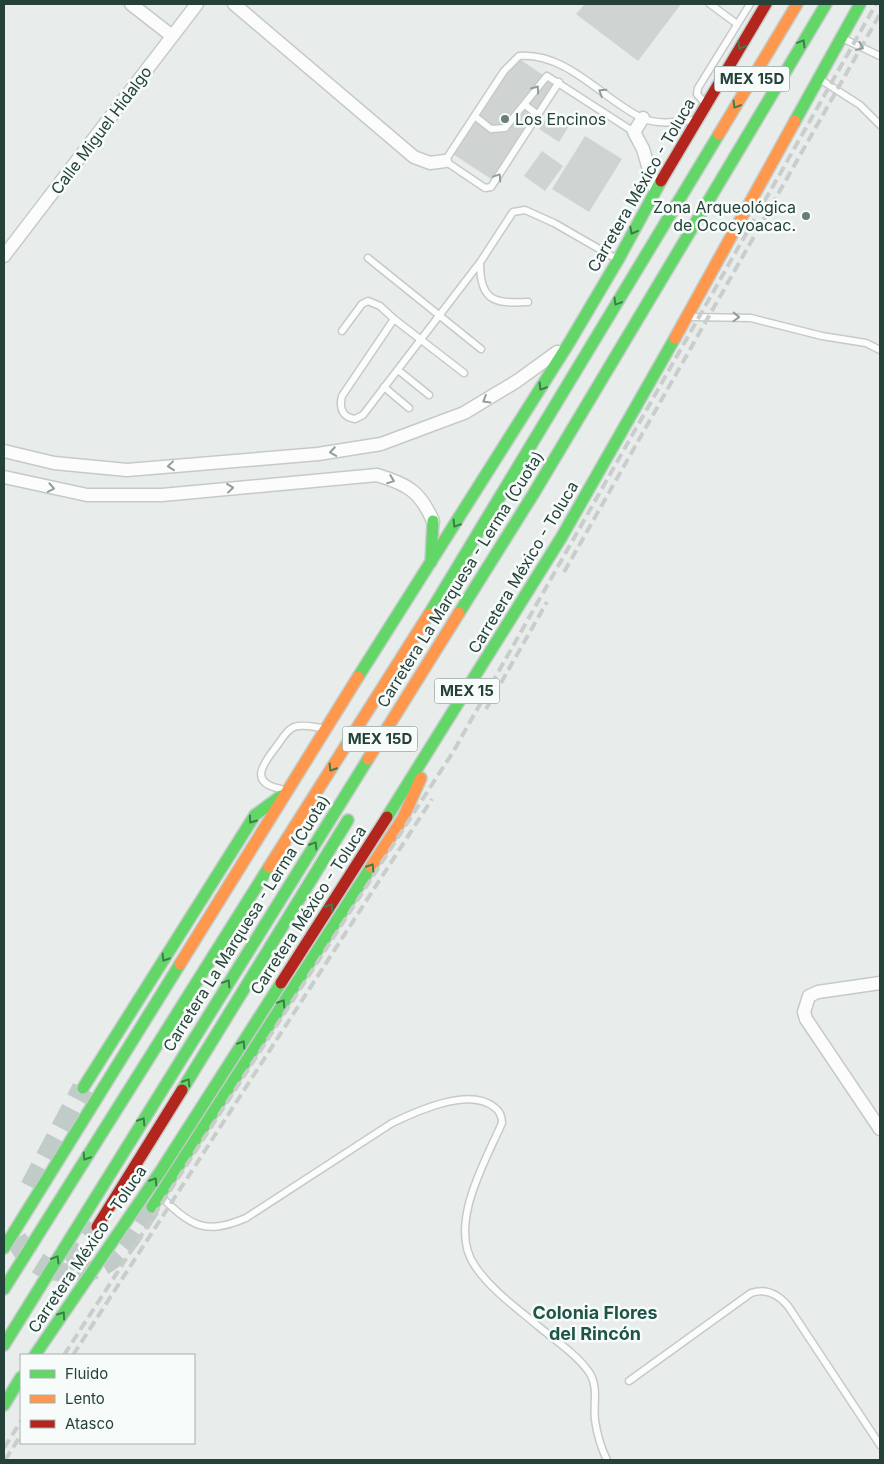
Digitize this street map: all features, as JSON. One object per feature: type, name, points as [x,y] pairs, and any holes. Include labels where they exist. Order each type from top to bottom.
[{"type":"main road","name":"Carretera México - Toluca","points":[[4,1248],[290,790],[326,728],[569,343],[618,260],[655,190],[766,4]]},
{"type":"main road","name":"Carretera La Marquesa - Lerma (Cuota)","points":[[4,1289],[452,577],[797,4]]},
{"type":"main road","name":"Carretera La Marquesa - Lerma (Cuota)","points":[[4,1346],[90,1204],[534,493],[826,4]]},
{"type":"main road","name":"Carretera México - Toluca","points":[[36,1354],[160,1172],[440,735],[561,538],[687,317],[860,4]]},
{"type":"main road","points":[[481,599],[534,493]]},
{"type":"main road","points":[[431,563],[433,521]]},
{"type":"main road","points":[[152,1207],[403,818],[440,735]]},
{"type":"main road","points":[[83,1088],[255,815],[290,790]]},
{"type":"main road","points":[[97,1227],[352,813]]},
{"type":"main road","points":[[4,1405],[20,1379]]},
{"type":"street","points":[[131,4],[172,36]]},
{"type":"street","name":"Calle Miguel Hidalgo","points":[[4,256],[197,4]]},
{"type":"street","points":[[234,4],[414,157],[430,164],[445,161]]},
{"type":"street","points":[[643,118],[634,132],[643,149],[655,190]]},
{"type":"street","points":[[4,451],[54,463],[127,470],[318,454],[381,444],[464,413],[518,381],[569,343]]},
{"type":"street","points":[[4,477],[87,495],[143,495],[377,475],[396,481],[424,501],[433,521]]},
{"type":"street","points":[[880,983],[818,992],[809,996],[804,1012],[806,1020],[880,1129]]},
{"type":"lane","points":[[710,4],[737,24]]},
{"type":"lane","points":[[706,106],[698,94],[698,88],[750,4]]},
{"type":"lane","points":[[841,38],[880,56]]},
{"type":"lane","points":[[559,82],[491,187],[485,188],[445,161],[514,60],[519,56],[530,56],[562,65],[643,118],[668,123],[698,119]]},
{"type":"lane","points":[[476,117],[491,129],[500,130],[510,124],[547,76],[634,132]]},
{"type":"lane","points":[[818,78],[860,104],[880,125]]},
{"type":"lane","points":[[525,105],[538,115]]},
{"type":"lane","points":[[394,319],[342,396],[342,411],[350,418],[355,419],[363,415],[480,261],[510,216],[521,210],[554,223],[618,260]]},
{"type":"lane","points":[[368,258],[481,348]]},
{"type":"lane","points":[[480,261],[480,278],[484,290],[489,296],[503,302],[528,302]]},
{"type":"lane","points":[[342,331],[362,304],[368,302],[380,306],[464,373]]},
{"type":"lane","points":[[687,317],[751,318],[822,336],[866,343],[880,350]]},
{"type":"lane","points":[[398,370],[429,394]]},
{"type":"lane","points":[[384,387],[409,408]]},
{"type":"lane","points":[[290,790],[269,786],[262,780],[260,773],[264,763],[288,731],[294,727],[326,728]]},
{"type":"lane","points":[[160,1196],[190,1223],[214,1227],[231,1224],[246,1218],[392,1123],[417,1111],[472,1098],[488,1102],[500,1114],[502,1123],[470,1198],[466,1222],[466,1246],[470,1258],[499,1293],[576,1358],[590,1373],[596,1391],[597,1428],[607,1460]]},
{"type":"lane","points":[[629,1380],[751,1293],[759,1290],[770,1292],[781,1297],[788,1306],[880,1445]]},
{"type":"building","points":[[585,4],[681,4],[638,61],[576,14]]},
{"type":"building","name":"Los Encinos","points":[[518,58],[556,84],[494,181],[453,154]]},
{"type":"building","points":[[550,113],[569,126],[559,142],[539,129]]},
{"type":"building","points":[[585,136],[622,159],[589,212],[552,189]]},
{"type":"building","points":[[542,151],[563,166],[545,191],[524,176]]},
{"type":"tunnel","points":[[31,1187],[83,1088]]},
{"type":"tunnel","points":[[49,1270],[70,1273],[87,1272],[112,1260],[132,1237],[152,1207]]},
{"type":"tunnel","points":[[16,1239],[28,1257],[49,1270],[74,1258],[97,1227]]},
{"type":"railway","points":[[65,1354],[453,752],[876,4]]},
{"type":"railway","points":[[564,572],[880,14]]},
{"type":"railway","points":[[486,709],[547,602]]},
{"type":"railway","points":[[74,1354],[432,799]]},
{"type":"railway","points":[[4,1448],[20,1423]]},
{"type":"railway","points":[[5,1460],[20,1437]]},
{"type":"traffic: fast","points":[[459,613],[534,493],[826,4]]},
{"type":"traffic: fast","points":[[795,121],[860,4]]},
{"type":"traffic: fast","points":[[429,614],[719,134]]},
{"type":"traffic: fast","points":[[358,677],[569,343],[618,260],[661,181]]},
{"type":"traffic: fast","points":[[387,817],[561,538],[675,338]]},
{"type":"traffic: fast","points":[[431,562],[433,521]]},
{"type":"traffic: fast","points":[[4,1345],[368,759]]},
{"type":"traffic: fast","points":[[83,1088],[255,815],[281,796]]},
{"type":"traffic: fast","points":[[182,1090],[348,820]]},
{"type":"traffic: fast","points":[[4,1289],[269,867]]},
{"type":"traffic: fast","points":[[152,1207],[371,867]]},
{"type":"traffic: fast","points":[[4,1248],[180,964]]},
{"type":"traffic: fast","points":[[36,1354],[160,1172],[281,983]]},
{"type":"traffic: fast","points":[[4,1405],[20,1379]]},
{"type":"traffic: slow","points":[[719,134],[797,4]]},
{"type":"traffic: slow","points":[[675,338],[795,121]]},
{"type":"traffic: slow","points":[[368,759],[459,613]]},
{"type":"traffic: slow","points":[[269,867],[429,614]]},
{"type":"traffic: slow","points":[[180,964],[358,677]]},
{"type":"traffic: slow","points":[[371,867],[403,818],[421,778]]},
{"type":"traffic: jam","points":[[661,181],[766,4]]},
{"type":"traffic: jam","points":[[281,983],[387,817]]},
{"type":"traffic: jam","points":[[97,1227],[182,1090]]},
{"type":"place","name":"Los Encinos","points":[[505,119]]},
{"type":"place","name":"Zona Arqueológica de Ococyoacac.","points":[[806,216]]},
{"type":"district","name":"Colonia Flores del Rincón","points":[[595,1324]]}]
